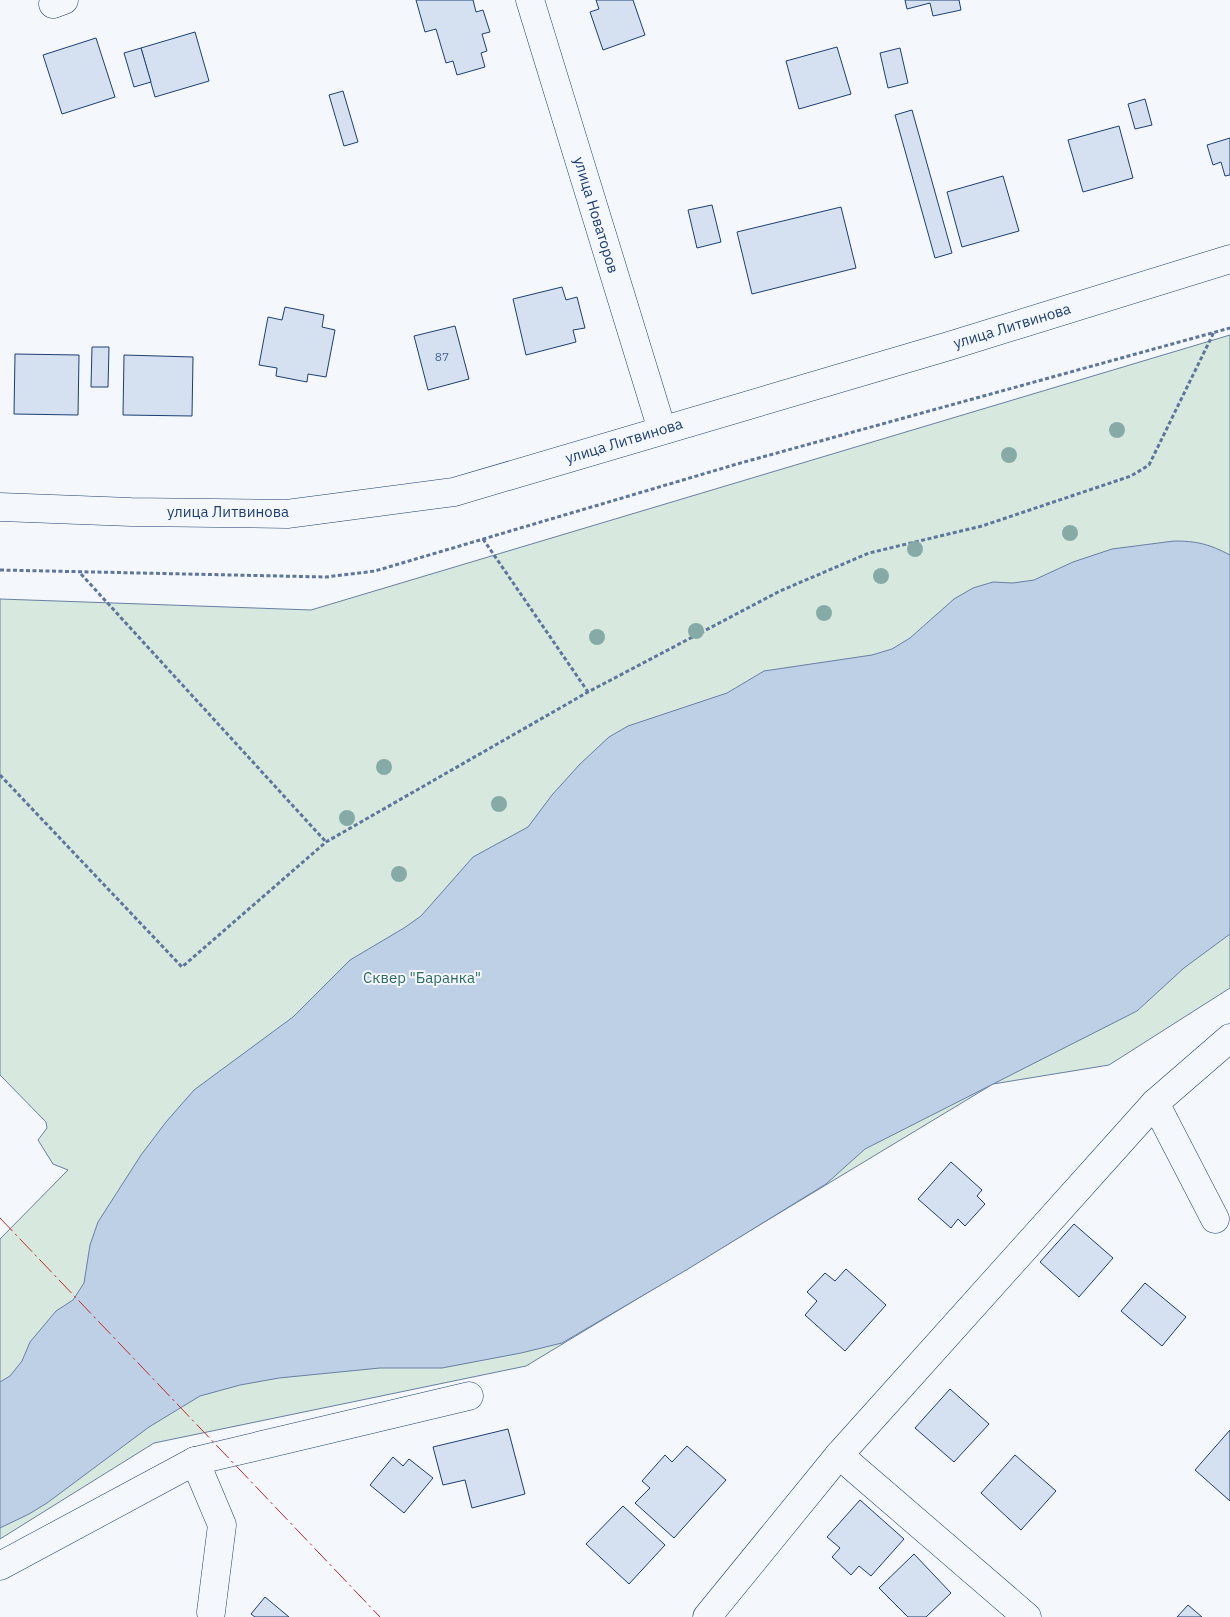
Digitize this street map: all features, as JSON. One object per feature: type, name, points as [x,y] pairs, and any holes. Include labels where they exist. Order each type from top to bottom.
[{"type":"street","name":"улица Новаторов","points":[[530,0],[662,430]]},
{"type":"street","name":"улица Литвинова","points":[[0,507],[131,512],[287,514],[454,492],[949,346],[1230,259]]},
{"type":"street","points":[[707,1617],[839,1455],[1155,1103],[1230,1038]]},
{"type":"street","points":[[1155,1103],[1215,1219]]},
{"type":"street","points":[[0,1566],[195,1461],[469,1396]]},
{"type":"street","points":[[839,1455],[1027,1617]]},
{"type":"street","points":[[195,1461],[222,1525],[211,1612]]},
{"type":"path","points":[[0,570],[326,577],[374,571],[738,464],[1230,328]]},
{"type":"path","points":[[0,775],[182,967],[326,842],[588,692],[780,591],[869,553],[982,526],[1131,476],[1149,465],[1214,332]]},
{"type":"path","points":[[483,539],[588,692]]},
{"type":"path","points":[[81,573],[326,842]]},
{"type":"green space","name":"Сквер \"Баранка\"","points":[[1230,335],[1230,988],[1109,1065],[993,1084],[526,1366],[154,1443],[0,1539],[0,1239],[68,1170],[53,1164],[38,1140],[47,1128],[46,1122],[0,1075],[0,599],[311,610]]},
{"type":"water","points":[[1174,541],[1203,544],[1230,555],[1230,934],[1184,968],[1137,1011],[865,1149],[826,1184],[688,1269],[562,1343],[442,1368],[380,1368],[279,1378],[240,1385],[200,1396],[149,1427],[47,1503],[0,1528],[0,1382],[10,1376],[22,1361],[30,1342],[56,1311],[73,1300],[84,1283],[90,1245],[98,1222],[141,1155],[166,1122],[194,1090],[293,1017],[350,960],[421,916],[473,857],[528,827],[552,795],[580,764],[609,737],[628,726],[727,693],[764,671],[872,655],[892,649],[910,638],[954,599],[973,588],[993,582],[1013,583],[1034,580],[1073,562],[1112,549]]},
{"type":"building","points":[[416,0],[473,0],[476,12],[483,10],[490,32],[482,34],[487,51],[481,53],[485,67],[457,75],[453,61],[446,63],[436,29],[425,32]]},
{"type":"building","points":[[596,0],[633,0],[645,35],[603,50],[590,12],[599,9]]},
{"type":"building","points":[[905,0],[959,0],[961,10],[933,16],[930,3],[907,9]]},
{"type":"building","points":[[195,32],[209,81],[155,97],[141,48]]},
{"type":"building","points":[[96,38],[115,97],[62,114],[43,55]]},
{"type":"building","points":[[837,47],[851,94],[799,109],[786,61]]},
{"type":"building","points":[[141,48],[151,82],[134,87],[124,53]]},
{"type":"building","points":[[900,48],[908,83],[888,88],[880,53]]},
{"type":"building","points":[[343,91],[358,142],[344,146],[329,95]]},
{"type":"building","points":[[1145,99],[1152,125],[1135,129],[1128,104]]},
{"type":"building","points":[[912,110],[952,253],[935,258],[895,115]]},
{"type":"building","points":[[1119,126],[1133,178],[1083,192],[1068,140]]},
{"type":"building","points":[[1230,138],[1230,175],[1225,176],[1221,162],[1213,165],[1207,145]]},
{"type":"building","points":[[1003,176],[1019,231],[962,247],[947,192]]},
{"type":"building","points":[[712,205],[721,242],[697,248],[688,210]]},
{"type":"building","points":[[841,207],[856,268],[752,294],[737,232]]},
{"type":"building","points":[[562,287],[566,300],[577,297],[585,328],[573,330],[576,342],[526,355],[513,299]]},
{"type":"building","points":[[285,307],[324,315],[322,327],[335,330],[326,377],[308,374],[307,382],[276,376],[277,368],[259,365],[268,317],[282,320]]},
{"type":"building","points":[[455,326],[469,379],[428,390],[414,336]]},
{"type":"building","points":[[92,347],[109,347],[108,387],[91,387]]},
{"type":"building","points":[[15,354],[79,355],[78,415],[14,414]]},
{"type":"building","points":[[124,355],[193,357],[192,416],[123,415]]},
{"type":"building","points":[[951,1162],[982,1190],[977,1196],[985,1204],[965,1226],[958,1219],[951,1228],[918,1199]]},
{"type":"building","points":[[1074,1224],[1113,1258],[1079,1297],[1040,1262]]},
{"type":"building","points":[[846,1269],[886,1305],[845,1351],[805,1315],[817,1301],[807,1292],[825,1273],[835,1281]]},
{"type":"building","points":[[1145,1283],[1186,1317],[1162,1346],[1121,1311]]},
{"type":"building","points":[[950,1389],[989,1424],[954,1462],[915,1428]]},
{"type":"building","points":[[508,1429],[525,1494],[472,1508],[465,1480],[443,1485],[433,1447]]},
{"type":"building","points":[[1230,1430],[1230,1501],[1195,1470]]},
{"type":"building","points":[[687,1446],[726,1480],[674,1538],[635,1503],[650,1488],[642,1481],[665,1455],[672,1462]]},
{"type":"building","points":[[1015,1455],[1056,1491],[1021,1530],[981,1493]]},
{"type":"building","points":[[393,1457],[403,1466],[409,1459],[433,1478],[404,1513],[370,1485]]},
{"type":"building","points":[[860,1500],[904,1539],[871,1576],[859,1566],[851,1575],[832,1557],[840,1548],[827,1537]]},
{"type":"building","points":[[623,1506],[665,1545],[629,1584],[586,1544]]},
{"type":"building","points":[[914,1554],[951,1593],[926,1617],[908,1617],[879,1588]]},
{"type":"building","points":[[265,1597],[289,1617],[255,1617],[251,1614]]},
{"type":"building","points":[[1188,1605],[1202,1617],[1177,1617]]},
{"type":"power","points":[[0,1218],[380,1617]]}]
